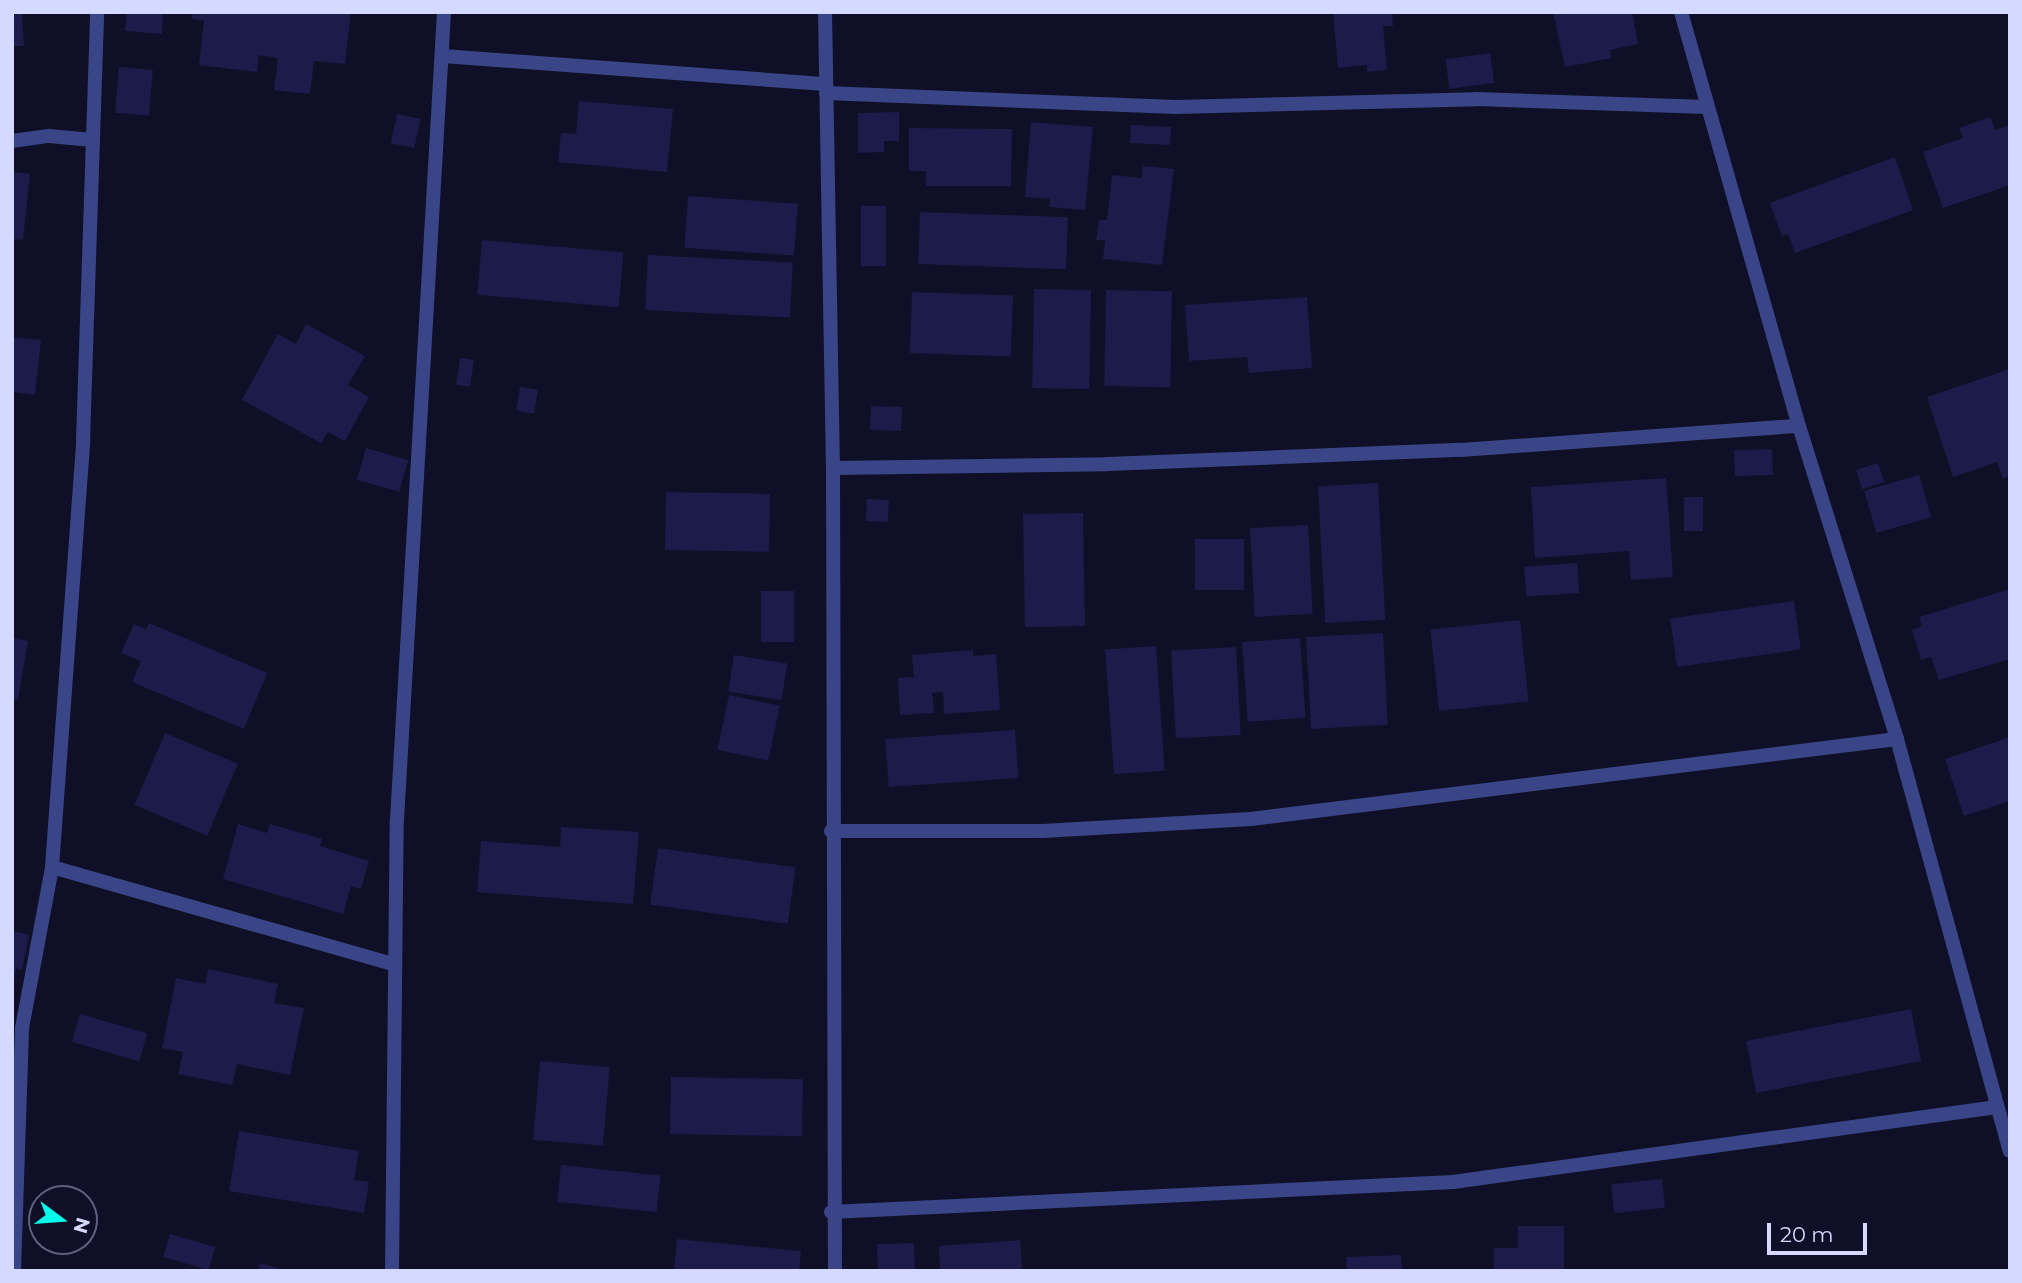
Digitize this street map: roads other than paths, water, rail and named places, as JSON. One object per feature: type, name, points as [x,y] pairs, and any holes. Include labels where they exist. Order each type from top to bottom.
[{"type":"street","points":[[14,1271],[22,1028],[52,867],[83,440],[97,12]]},
{"type":"street","points":[[393,1271],[397,820],[444,12]]},
{"type":"street","points":[[825,12],[833,468],[831,1212],[835,1271]]},
{"type":"street","points":[[1681,12],[1799,426],[1896,739],[2010,1152]]},
{"type":"street","points":[[443,55],[826,88],[1176,107],[1476,99],[1707,107]]},
{"type":"street","points":[[12,141],[49,136],[93,140]]},
{"type":"street","points":[[833,468],[1108,464],[1461,450],[1799,426]]},
{"type":"street","points":[[831,831],[1043,831],[1251,819],[1896,739]]},
{"type":"street","points":[[52,867],[395,965]]},
{"type":"street","points":[[831,1212],[1454,1182],[1997,1107]]}]
